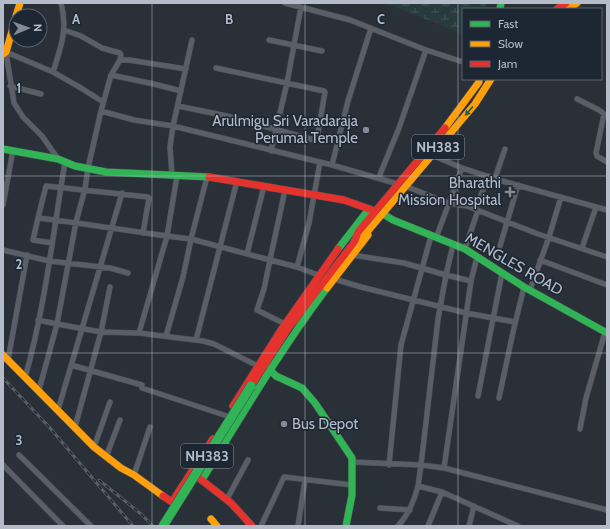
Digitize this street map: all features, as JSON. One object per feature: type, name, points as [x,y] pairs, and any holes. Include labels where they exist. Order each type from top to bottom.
[{"type":"main road","points":[[4,53],[8,41]]},
{"type":"main road","name":"NH383","points":[[379,212],[402,185],[437,139],[470,95],[479,80]]},
{"type":"main road","name":"NH383","points":[[402,185],[432,155],[475,104],[490,80]]},
{"type":"main road","name":"MENGLES ROAD","points":[[3,148],[62,160],[75,166],[106,172],[207,177],[344,200],[379,212],[393,220],[465,250],[527,288],[606,332]]},
{"type":"main road","points":[[353,249],[358,232],[379,212]]},
{"type":"main road","points":[[202,480],[271,368],[310,311],[334,280],[353,249],[376,224],[379,212]]},
{"type":"main road","points":[[6,358],[94,447],[121,468],[134,475],[172,502],[285,324],[318,275],[341,244],[379,212]]},
{"type":"main road","name":"NH383","points":[[163,526],[287,330],[353,249]]},
{"type":"main road","points":[[271,368],[272,372],[276,376],[302,388],[315,403],[352,458],[352,495],[346,526]]},
{"type":"main road","points":[[241,393],[251,400]]},
{"type":"main road","points":[[190,473],[227,499],[252,526]]},
{"type":"street","points":[[53,72],[62,46],[64,30],[64,14],[61,3]]},
{"type":"street","points":[[285,3],[350,20],[426,50],[462,62]]},
{"type":"street","points":[[271,151],[287,83],[301,7]]},
{"type":"street","points":[[332,165],[348,101],[371,28]]},
{"type":"street","points":[[39,390],[57,324],[76,222],[85,189],[88,168],[103,102],[111,76],[120,60],[121,55],[120,53],[102,48],[81,36],[64,30]]},
{"type":"street","points":[[140,333],[167,236],[175,176],[170,147],[173,126],[192,40]]},
{"type":"street","points":[[269,40],[322,51]]},
{"type":"street","points":[[379,177],[399,128],[426,50]]},
{"type":"street","points":[[4,53],[53,72],[103,102]]},
{"type":"street","points":[[4,53],[14,103],[23,117],[42,136],[62,160],[61,187],[56,220],[38,320],[25,378]]},
{"type":"street","points":[[120,60],[129,60],[186,69]]},
{"type":"street","points":[[178,106],[227,116],[314,140],[317,138],[324,91],[216,68]]},
{"type":"street","points":[[111,76],[154,84],[181,92]]},
{"type":"street","points":[[10,86],[41,94]]},
{"type":"street","points":[[577,99],[604,114],[596,153],[597,156],[607,162]]},
{"type":"street","points":[[101,111],[134,120],[173,126],[379,177],[448,203],[476,210],[607,257]]},
{"type":"street","points":[[495,178],[505,149]]},
{"type":"street","points":[[3,205],[13,150]]},
{"type":"street","points":[[432,155],[462,168],[607,210]]},
{"type":"street","points":[[297,267],[309,223],[320,162]]},
{"type":"street","points":[[389,465],[400,345],[422,267],[462,168]]},
{"type":"street","points":[[465,250],[476,210],[489,176]]},
{"type":"street","points":[[166,336],[183,277],[207,177]]},
{"type":"street","points":[[196,340],[237,181]]},
{"type":"street","points":[[500,246],[518,185]]},
{"type":"street","points":[[52,243],[33,240],[46,186],[122,193],[149,198],[143,233]]},
{"type":"street","points":[[247,254],[264,186]]},
{"type":"street","points":[[285,190],[264,289],[256,310],[285,324]]},
{"type":"street","points":[[58,410],[122,193]]},
{"type":"street","points":[[499,398],[515,322],[527,288],[549,237],[561,197]]},
{"type":"street","points":[[582,248],[596,207]]},
{"type":"street","points":[[38,218],[76,222],[191,239],[297,267],[318,275]]},
{"type":"street","points":[[398,526],[410,510],[415,500],[418,486],[433,354],[440,306],[453,244]]},
{"type":"street","points":[[353,249],[471,281]]},
{"type":"street","points":[[3,250],[49,261],[100,266],[128,272]]},
{"type":"street","points":[[6,358],[27,255]]},
{"type":"street","points":[[444,468],[471,281],[477,257]]},
{"type":"street","points":[[540,260],[607,285]]},
{"type":"street","points":[[478,396],[502,273]]},
{"type":"street","points":[[334,280],[466,313],[515,322]]},
{"type":"street","points":[[75,427],[101,332],[110,287]]},
{"type":"street","points":[[38,320],[101,332],[140,333],[196,340],[214,344],[258,366]]},
{"type":"street","points":[[580,429],[586,398],[606,332]]},
{"type":"street","points":[[71,365],[142,386],[227,416]]},
{"type":"street","points":[[94,447],[110,402]]},
{"type":"street","points":[[106,457],[120,420]]},
{"type":"street","points":[[134,475],[150,427]]},
{"type":"street","points":[[19,455],[91,526]]},
{"type":"street","points":[[227,499],[248,460]]},
{"type":"street","points":[[352,462],[389,465],[421,465],[444,468],[607,510]]},
{"type":"street","points":[[3,465],[63,526]]},
{"type":"street","points":[[261,526],[284,477],[352,485]]},
{"type":"street","points":[[298,526],[305,480]]},
{"type":"street","points":[[418,486],[442,492],[517,526]]},
{"type":"street","points":[[430,525],[442,492]]},
{"type":"street","points":[[468,526],[474,506]]},
{"type":"street","points":[[380,508],[410,510]]},
{"type":"green space","points":[[385,3],[486,3],[485,8],[462,8],[462,34]]},
{"type":"railway","points":[[3,378],[50,428],[133,526]]},
{"type":"railway","points":[[99,480],[141,514],[153,526]]},
{"type":"traffic: fast","points":[[500,8],[501,3]]},
{"type":"traffic: fast","points":[[3,149],[58,159],[75,166],[106,172],[209,177]]},
{"type":"traffic: fast","points":[[338,249],[369,209]]},
{"type":"traffic: fast","points":[[383,214],[393,220],[465,249],[524,287],[607,333]]},
{"type":"traffic: fast","points":[[202,480],[278,358],[327,288]]},
{"type":"traffic: fast","points":[[271,368],[272,372],[276,376],[302,388],[315,403],[352,458],[352,495],[346,526]]},
{"type":"traffic: fast","points":[[163,526],[251,386]]},
{"type":"traffic: slow","points":[[18,8],[20,3]]},
{"type":"traffic: slow","points":[[570,8],[577,3]]},
{"type":"traffic: slow","points":[[3,54],[6,52],[8,45]]},
{"type":"traffic: slow","points":[[445,128],[479,80]]},
{"type":"traffic: slow","points":[[355,241],[362,238],[475,104],[490,80]]},
{"type":"traffic: slow","points":[[327,288],[368,235]]},
{"type":"traffic: slow","points":[[3,355],[94,447],[121,468],[134,475],[163,496]]},
{"type":"traffic: slow","points":[[211,519],[217,526]]},
{"type":"traffic: jam","points":[[558,8],[566,3]]},
{"type":"traffic: jam","points":[[251,386],[287,330],[355,241],[358,232],[445,128]]},
{"type":"traffic: jam","points":[[209,177],[344,200],[372,210]]},
{"type":"traffic: jam","points":[[233,406],[281,330],[338,249]]},
{"type":"traffic: jam","points":[[163,496],[172,502],[213,439]]},
{"type":"traffic: jam","points":[[199,478],[231,503],[252,526]]},
{"type":"place","name":"Arulmigu Sri Varadaraja Perumal Temple","points":[[366,130]]},
{"type":"place","name":"Bharathi Mission Hospital","points":[[510,192]]},
{"type":"place","name":"Bus Depot","points":[[284,424]]}]
